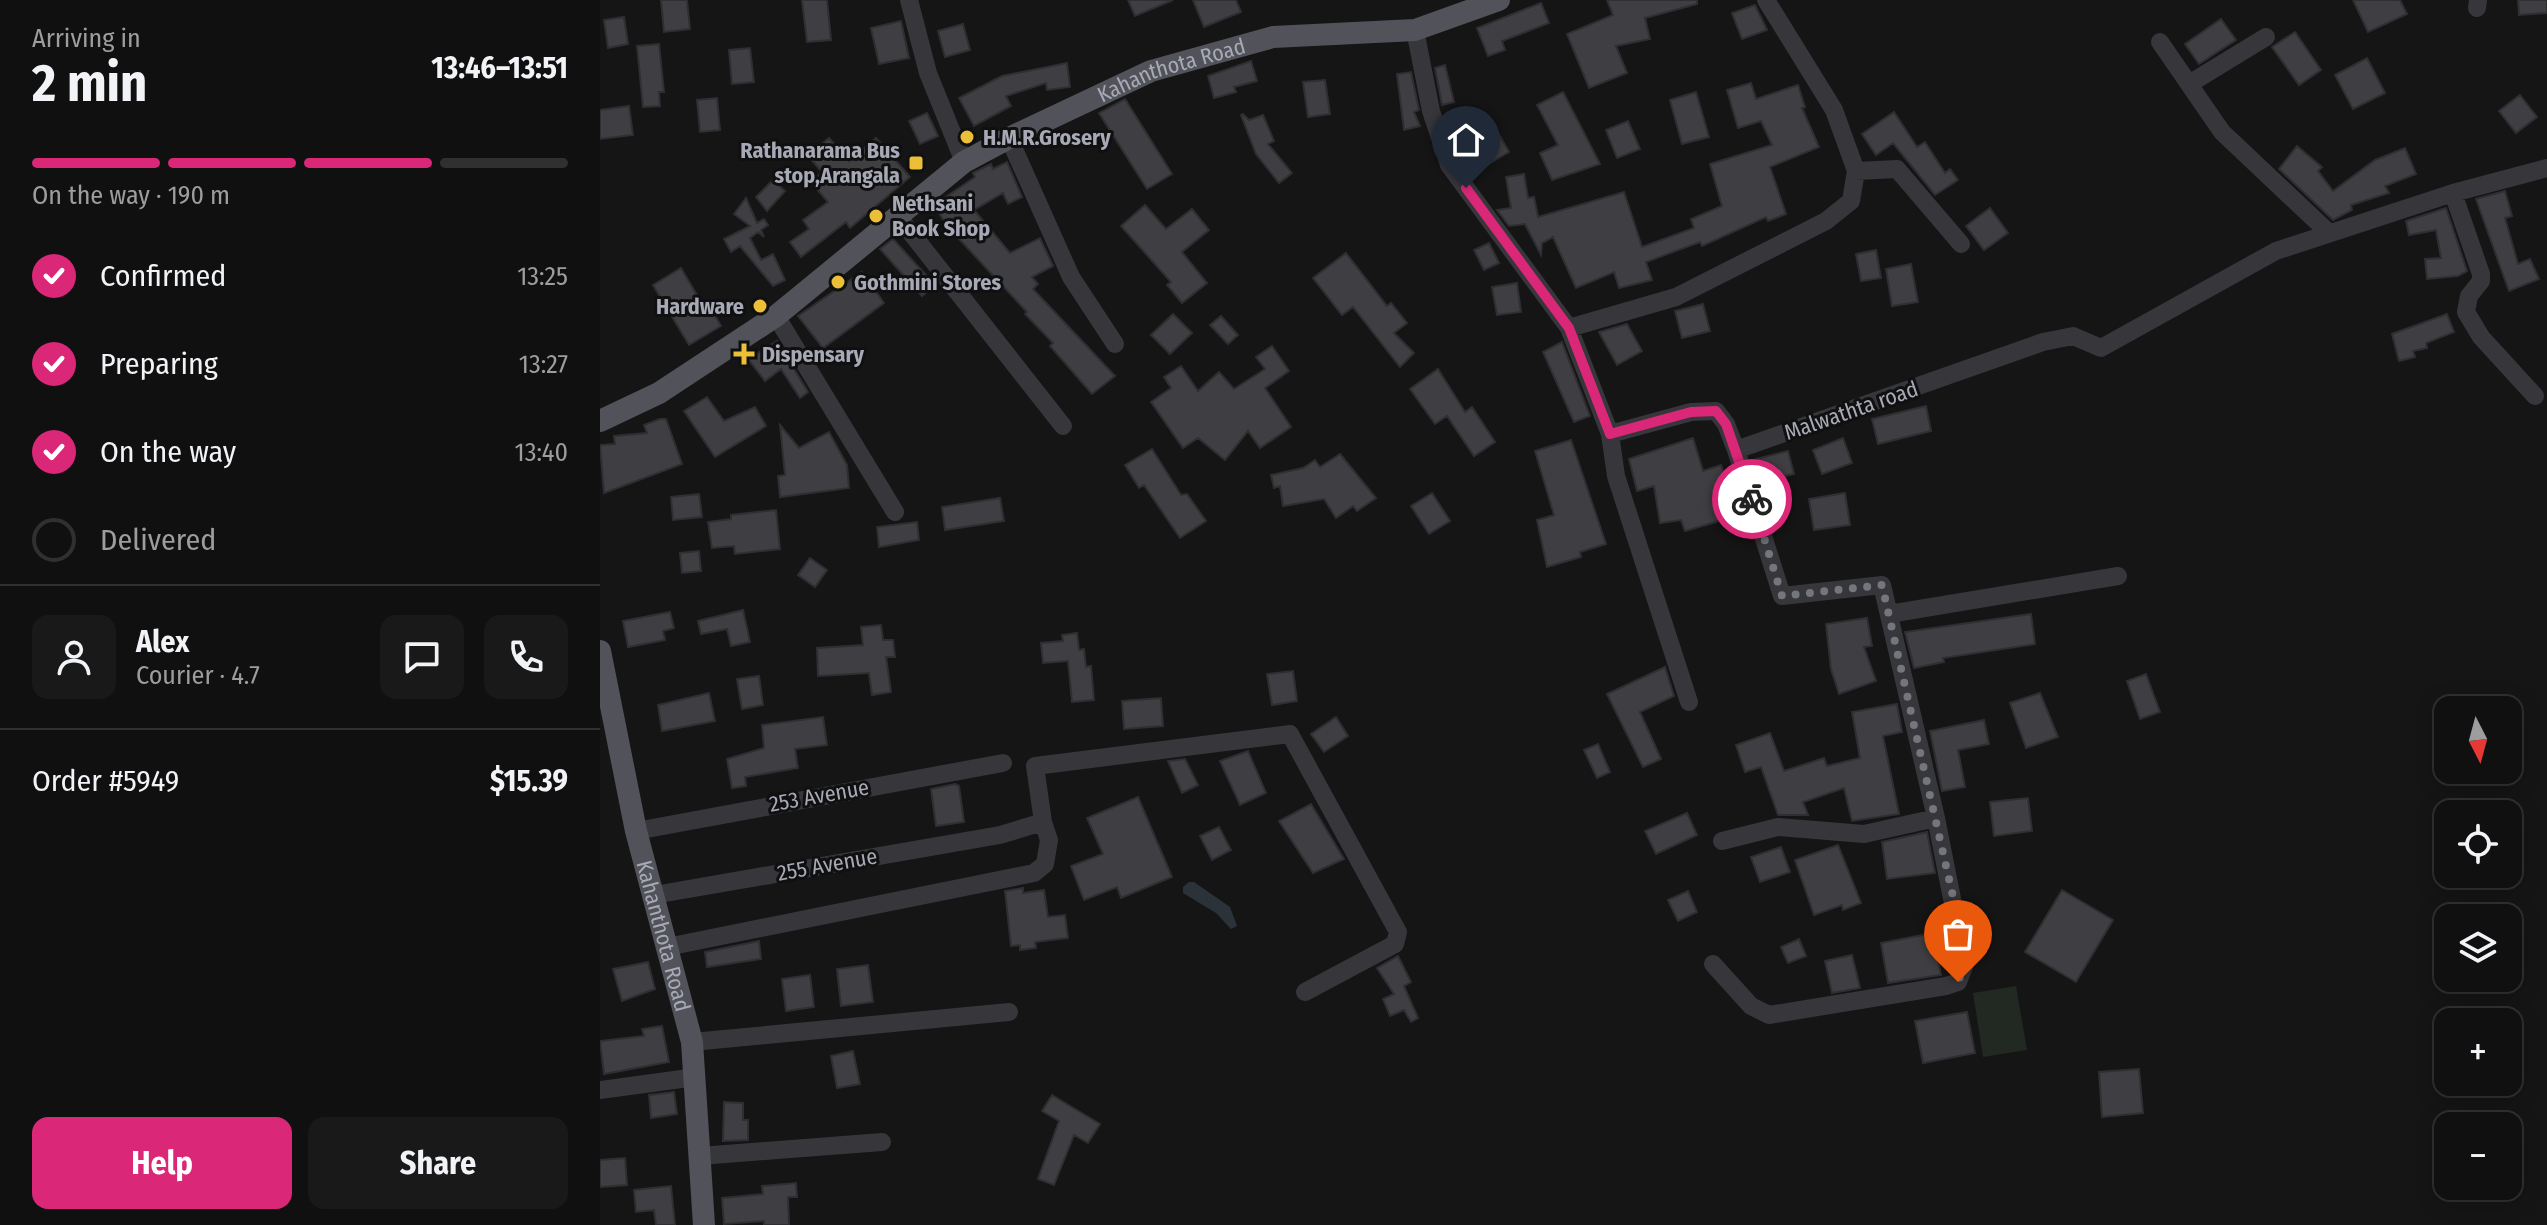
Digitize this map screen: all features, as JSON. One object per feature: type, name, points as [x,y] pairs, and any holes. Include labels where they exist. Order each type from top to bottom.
[{"type":"main road","name":"Kahanthota Road","points":[[600,421],[659,393],[776,316],[964,162],[1151,71],[1273,37],[1415,30],[1453,8],[1499,0]]},
{"type":"main road","name":"Kahanthota Road","points":[[600,651],[636,831],[692,1042],[704,1225]]},
{"type":"street","points":[[909,0],[928,73],[964,162]]},
{"type":"street","points":[[1569,328],[1676,297],[1826,221],[1851,201],[1856,171],[1834,110],[1766,0]]},
{"type":"street","points":[[1415,30],[1431,111],[1449,165],[1569,328],[1610,434],[1616,476],[1689,702]]},
{"type":"street","points":[[2189,84],[2266,37]]},
{"type":"street","points":[[2160,42],[2222,132],[2328,232],[2547,168]]},
{"type":"street","points":[[1009,138],[1071,277],[1115,344]]},
{"type":"street","points":[[1856,171],[1897,169],[1961,244]]},
{"type":"street","points":[[2453,193],[2481,274],[2481,281],[2469,296],[2466,312],[2481,337],[2535,396]]},
{"type":"street","points":[[897,215],[1063,426]]},
{"type":"street","name":"Malwathta road","points":[[1736,450],[2043,342],[2073,336],[2101,348],[2276,251],[2328,232]]},
{"type":"street","points":[[776,316],[895,512]]},
{"type":"street","points":[[1610,434],[1691,412],[1716,411],[1726,424],[1736,450],[1782,596],[1882,585],[1936,818],[1965,964],[1958,982],[1769,1015],[1751,1006],[1713,964]]},
{"type":"street","points":[[1889,614],[2118,576]]},
{"type":"street","points":[[667,947],[1034,873],[1045,864],[1049,840],[1043,822],[1035,766],[1290,734],[1398,932],[1395,944],[1305,992]]},
{"type":"street","name":"253 Avenue","points":[[636,831],[1003,763]]},
{"type":"street","points":[[1722,841],[1778,827],[1864,834],[1936,818]]},
{"type":"street","name":"255 Avenue","points":[[654,895],[1000,835],[1043,822]]},
{"type":"street","points":[[692,1042],[1009,1012]]},
{"type":"street","points":[[600,1090],[696,1077]]},
{"type":"street","points":[[700,1156],[882,1142]]},
{"type":"shaded area","points":[[1194,882],[1230,907],[1237,926],[1231,929],[1216,913],[1183,893],[1183,887]]},
{"type":"shaded area","points":[[2016,986],[2027,1050],[1983,1057],[1973,993]]},
{"type":"building","points":[[661,0],[687,0],[690,29],[664,32]]},
{"type":"building","points":[[802,0],[827,0],[831,40],[807,42]]},
{"type":"building","points":[[1128,0],[1173,0],[1135,16]]},
{"type":"building","points":[[1193,0],[1236,0],[1241,12],[1204,27]]},
{"type":"building","points":[[1607,0],[1697,0],[1697,4],[1645,18],[1650,39],[1616,46],[1627,73],[1589,88],[1567,34],[1613,15]]},
{"type":"building","points":[[2353,0],[2400,0],[2407,14],[2368,32]]},
{"type":"building","points":[[2518,0],[2547,0],[2547,13],[2519,15]]},
{"type":"building","points":[[1541,3],[1549,23],[1502,41],[1505,50],[1488,56],[1477,28]]},
{"type":"building","points":[[1755,5],[1767,30],[1742,39],[1732,13]]},
{"type":"building","points":[[624,17],[628,44],[608,48],[604,20]]},
{"type":"building","points":[[2221,19],[2236,40],[2199,64],[2185,44]]},
{"type":"building","points":[[901,21],[909,58],[879,64],[871,28]]},
{"type":"building","points":[[963,24],[970,50],[945,57],[938,31]]},
{"type":"building","points":[[2295,32],[2321,70],[2299,85],[2272,47]]},
{"type":"building","points":[[659,44],[664,92],[659,92],[660,106],[643,107],[637,46]]},
{"type":"building","points":[[750,48],[754,82],[732,84],[729,50]]},
{"type":"building","points":[[2367,58],[2385,93],[2353,109],[2335,75]]},
{"type":"building","points":[[1251,61],[1257,81],[1234,87],[1236,92],[1214,98],[1208,76]]},
{"type":"building","points":[[1067,63],[1070,87],[1047,90],[1046,83],[1006,96],[1011,106],[974,126],[959,98],[1002,76]]},
{"type":"building","points":[[1445,65],[1454,102],[1442,105],[1435,68]]},
{"type":"building","points":[[1411,72],[1419,110],[1414,112],[1420,126],[1404,130],[1397,74]]},
{"type":"building","points":[[1325,80],[1330,114],[1308,117],[1303,82]]},
{"type":"building","points":[[1751,83],[1756,99],[1798,85],[1805,107],[1802,108],[1819,147],[1770,167],[1786,214],[1768,221],[1766,217],[1702,246],[1700,242],[1646,262],[1652,280],[1619,288],[1614,272],[1576,288],[1553,237],[1542,243],[1541,255],[1525,224],[1509,226],[1497,210],[1511,208],[1506,177],[1524,174],[1528,198],[1534,197],[1538,217],[1624,192],[1642,247],[1694,228],[1691,219],[1722,206],[1710,164],[1772,145],[1761,121],[1738,128],[1727,90]]},
{"type":"building","points":[[1563,92],[1600,164],[1552,180],[1540,153],[1558,145],[1537,105]]},
{"type":"building","points":[[1696,92],[1709,137],[1682,144],[1670,100]]},
{"type":"building","points":[[2520,95],[2537,117],[2516,133],[2499,111]]},
{"type":"building","points":[[717,98],[720,130],[700,132],[697,100]]},
{"type":"building","points":[[1125,99],[1172,174],[1147,189],[1099,113]]},
{"type":"building","points":[[629,106],[633,135],[600,139],[600,110]]},
{"type":"building","points":[[1894,112],[1917,147],[1925,142],[1945,173],[1950,169],[1958,180],[1935,195],[1893,143],[1876,155],[1862,134]]},
{"type":"building","points":[[927,113],[938,136],[920,144],[909,121]]},
{"type":"building","points":[[1243,114],[1249,120],[1263,115],[1274,141],[1268,144],[1292,173],[1279,183],[1256,154]]},
{"type":"building","points":[[1628,121],[1640,149],[1617,158],[1606,130]]},
{"type":"building","points":[[1492,122],[1509,152],[1475,172],[1458,141]]},
{"type":"building","points":[[829,138],[849,161],[876,138],[910,177],[850,228],[846,222],[801,257],[790,242],[809,229],[803,220],[828,202],[811,182],[822,172],[808,156]]},
{"type":"building","points":[[2297,146],[2322,167],[2318,171],[2333,191],[2375,160],[2405,148],[2416,174],[2385,186],[2389,193],[2351,205],[2352,210],[2333,220],[2279,169]]},
{"type":"building","points":[[1007,162],[1022,197],[1008,204],[1003,193],[974,210],[1010,253],[1040,238],[1053,266],[1032,277],[1038,284],[1033,289],[1115,376],[1092,394],[1050,346],[1053,343],[1025,314],[1027,312],[947,226],[934,205],[975,177],[973,173],[991,164],[993,169]]},
{"type":"building","points":[[773,180],[785,191],[767,211],[756,197]]},
{"type":"building","points":[[2505,191],[2512,216],[2505,218],[2518,264],[2530,259],[2539,279],[2509,291],[2476,199]]},
{"type":"building","points":[[746,198],[757,223],[764,219],[768,225],[761,230],[764,237],[758,232],[750,238],[761,260],[773,254],[785,280],[773,286],[740,246],[731,252],[724,239],[750,226],[734,214]]},
{"type":"building","points":[[1145,205],[1166,229],[1192,209],[1209,230],[1182,252],[1207,283],[1182,303],[1167,285],[1171,282],[1121,226]]},
{"type":"building","points":[[1990,208],[2008,233],[1984,250],[1966,226]]},
{"type":"building","points":[[2446,208],[2467,271],[2458,276],[2427,279],[2425,259],[2441,258],[2436,230],[2409,235],[2406,221]]},
{"type":"building","points":[[893,239],[935,285],[922,296],[880,249]]},
{"type":"building","points":[[1489,243],[1499,263],[1484,270],[1474,250]]},
{"type":"building","points":[[1876,250],[1881,278],[1861,281],[1856,254]]},
{"type":"building","points":[[1346,253],[1387,306],[1391,303],[1407,323],[1394,333],[1414,353],[1400,367],[1353,307],[1342,315],[1313,278]]},
{"type":"building","points":[[1911,264],[1918,302],[1892,306],[1886,269]]},
{"type":"building","points":[[681,268],[707,312],[711,309],[721,326],[689,345],[653,285]]},
{"type":"building","points":[[862,272],[884,303],[823,348],[798,316]]},
{"type":"building","points":[[1517,283],[1521,312],[1497,315],[1492,287]]},
{"type":"building","points":[[1703,304],[1710,331],[1682,338],[1675,311]]},
{"type":"building","points":[[1173,314],[1192,333],[1170,354],[1151,335]]},
{"type":"building","points":[[2447,314],[2454,332],[2426,343],[2427,348],[2413,351],[2415,357],[2399,361],[2392,334]]},
{"type":"building","points":[[1221,316],[1238,335],[1228,344],[1210,325]]},
{"type":"building","points":[[1627,324],[1642,351],[1617,365],[1599,332]]},
{"type":"building","points":[[777,341],[808,392],[800,398],[781,369],[765,381],[748,359]]},
{"type":"building","points":[[1562,342],[1590,416],[1574,422],[1543,352]]},
{"type":"building","points":[[1272,346],[1289,371],[1265,388],[1291,427],[1260,448],[1248,431],[1225,460],[1198,438],[1183,448],[1151,402],[1171,388],[1164,377],[1181,366],[1198,391],[1219,372],[1234,389],[1265,369],[1256,357]]},
{"type":"building","points":[[1438,369],[1465,412],[1472,407],[1495,442],[1474,456],[1447,416],[1435,424],[1410,389]]},
{"type":"building","points":[[707,397],[724,421],[755,407],[766,426],[715,457],[684,411]]},
{"type":"building","points":[[1926,406],[1931,431],[1878,444],[1872,419]]},
{"type":"building","points":[[666,419],[682,464],[604,493],[600,445],[615,444],[614,436],[647,433],[644,425]]},
{"type":"building","points":[[780,425],[799,448],[829,432],[847,465],[849,488],[780,497],[778,476],[785,475]]},
{"type":"building","points":[[1693,438],[1703,471],[1721,465],[1728,487],[1718,490],[1726,519],[1685,531],[1681,520],[1660,523],[1654,486],[1637,491],[1629,459]]},
{"type":"building","points":[[1843,438],[1852,463],[1822,474],[1813,450]]},
{"type":"building","points":[[1571,440],[1606,544],[1580,552],[1581,557],[1547,567],[1537,520],[1554,515],[1535,451]]},
{"type":"building","points":[[1152,449],[1181,495],[1187,494],[1206,521],[1180,538],[1144,485],[1139,488],[1125,465]]},
{"type":"building","points":[[1788,451],[1794,474],[1785,476],[1787,488],[1766,496],[1756,459]]},
{"type":"building","points":[[1340,454],[1376,498],[1357,511],[1353,506],[1336,518],[1324,499],[1283,506],[1280,486],[1274,488],[1271,475],[1303,468],[1315,460],[1320,467]]},
{"type":"building","points":[[1432,493],[1450,521],[1429,534],[1411,506]]},
{"type":"building","points":[[1845,493],[1850,525],[1814,530],[1809,499]]},
{"type":"building","points":[[699,494],[702,517],[673,520],[671,497]]},
{"type":"building","points":[[1000,498],[1004,521],[945,530],[942,507]]},
{"type":"building","points":[[776,510],[780,549],[735,554],[734,546],[712,548],[708,522],[731,519],[731,515]]},
{"type":"building","points":[[917,522],[919,540],[879,547],[877,527]]},
{"type":"building","points":[[699,551],[701,571],[682,573],[680,553]]},
{"type":"building","points":[[810,558],[827,570],[815,587],[798,575]]},
{"type":"building","points":[[743,610],[750,642],[731,646],[727,629],[701,634],[698,621]]},
{"type":"building","points":[[670,612],[674,628],[663,631],[665,640],[628,647],[623,621]]},
{"type":"building","points":[[2031,614],[2035,644],[1943,658],[1944,662],[1914,668],[1905,632]]},
{"type":"building","points":[[1867,618],[1872,646],[1864,647],[1876,681],[1839,694],[1831,669],[1826,624]]},
{"type":"building","points":[[881,625],[883,640],[893,640],[895,657],[886,657],[891,692],[872,695],[869,673],[818,676],[817,648],[863,645],[861,627]]},
{"type":"building","points":[[1077,633],[1079,650],[1084,649],[1086,667],[1091,666],[1094,700],[1072,702],[1068,661],[1043,663],[1041,643],[1063,641],[1062,635]]},
{"type":"building","points":[[1665,667],[1674,696],[1640,712],[1661,759],[1643,767],[1607,694]]},
{"type":"building","points":[[1293,671],[1297,701],[1272,705],[1267,674]]},
{"type":"building","points":[[2146,674],[2160,712],[2140,719],[2127,681]]},
{"type":"building","points":[[759,676],[763,705],[742,709],[737,679]]},
{"type":"building","points":[[709,693],[715,721],[662,731],[658,705]]},
{"type":"building","points":[[2040,693],[2058,737],[2026,748],[2010,703]]},
{"type":"building","points":[[1161,698],[1163,726],[1124,729],[1122,701]]},
{"type":"building","points":[[1897,704],[1902,732],[1883,736],[1899,814],[1852,821],[1844,788],[1803,802],[1808,815],[1778,815],[1761,767],[1745,772],[1736,745],[1770,733],[1784,771],[1824,758],[1827,766],[1860,758],[1852,712]]},
{"type":"building","points":[[823,717],[827,745],[795,749],[798,768],[745,777],[746,786],[732,788],[727,759],[764,748],[762,725]]},
{"type":"building","points":[[1336,717],[1348,736],[1324,752],[1311,734]]},
{"type":"building","points":[[1984,720],[1989,744],[1958,750],[1965,787],[1942,791],[1930,731]]},
{"type":"building","points":[[1598,744],[1610,772],[1597,778],[1584,750]]},
{"type":"building","points":[[1248,751],[1266,793],[1240,805],[1220,761]]},
{"type":"building","points":[[1185,759],[1198,785],[1182,793],[1168,761]]},
{"type":"building","points":[[955,784],[959,786],[964,822],[936,826],[931,789]]},
{"type":"building","points":[[1138,797],[1172,877],[1121,898],[1117,887],[1084,900],[1071,866],[1103,854],[1087,818]]},
{"type":"building","points":[[2028,798],[2032,831],[1994,836],[1990,802]]},
{"type":"building","points":[[1311,804],[1344,859],[1313,873],[1279,821]]},
{"type":"building","points":[[1687,813],[1697,835],[1656,854],[1645,831]]},
{"type":"building","points":[[1219,827],[1231,850],[1212,860],[1200,836]]},
{"type":"building","points":[[1927,832],[1935,873],[1887,879],[1882,842]]},
{"type":"building","points":[[1838,845],[1861,903],[1843,910],[1842,905],[1814,915],[1795,860]]},
{"type":"building","points":[[1781,847],[1790,872],[1760,882],[1751,857]]},
{"type":"building","points":[[1023,888],[1023,893],[1044,890],[1048,917],[1065,915],[1068,938],[1035,942],[1036,948],[1020,950],[1020,945],[1011,946],[1005,891]]},
{"type":"building","points":[[2062,890],[2113,920],[2076,982],[2025,952]]},
{"type":"building","points":[[1688,891],[1697,912],[1678,921],[1668,900]]},
{"type":"building","points":[[1933,933],[1941,975],[1888,983],[1881,943]]},
{"type":"building","points":[[1799,939],[1806,956],[1788,963],[1781,947]]},
{"type":"building","points":[[759,941],[761,959],[707,967],[705,952]]},
{"type":"building","points":[[1852,955],[1860,988],[1832,993],[1825,961]]},
{"type":"building","points":[[1398,956],[1411,982],[1404,986],[1418,1018],[1411,1022],[1404,1010],[1390,1016],[1383,999],[1394,994],[1377,968]]},
{"type":"building","points":[[648,962],[655,989],[622,1001],[613,969]]},
{"type":"building","points":[[868,965],[873,1002],[841,1006],[837,969]]},
{"type":"building","points":[[810,975],[814,1007],[786,1011],[782,979]]},
{"type":"building","points":[[1967,1012],[1975,1053],[1923,1063],[1915,1021]]},
{"type":"building","points":[[662,1026],[669,1062],[604,1074],[600,1041],[644,1036],[642,1029]]},
{"type":"building","points":[[853,1051],[860,1084],[837,1088],[831,1056]]},
{"type":"building","points":[[2139,1069],[2143,1113],[2102,1117],[2099,1072]]},
{"type":"building","points":[[674,1092],[677,1114],[651,1118],[649,1095]]},
{"type":"building","points":[[1052,1095],[1100,1124],[1088,1143],[1074,1135],[1054,1185],[1038,1179],[1059,1121],[1042,1111]]},
{"type":"building","points":[[724,1102],[743,1103],[743,1120],[748,1120],[748,1140],[723,1141]]},
{"type":"building","points":[[625,1158],[627,1185],[600,1187],[600,1160]]},
{"type":"building","points":[[796,1183],[797,1197],[788,1197],[789,1225],[764,1225],[764,1221],[724,1224],[722,1198],[763,1194],[762,1186]]},
{"type":"building","points":[[671,1186],[675,1225],[656,1225],[654,1210],[636,1212],[634,1190]]},
{"type":"way so far","points":[[1752,499],[1782,596],[1882,585],[1954,901],[1965,964],[1958,982]]},
{"type":"place","name":"H.M.R.Grosery","points":[[967,137]]},
{"type":"place","name":"Rathanarama Bus stop,Arangala","points":[[916,163]]},
{"type":"place","name":"Nethsani Book Shop","points":[[876,216]]},
{"type":"place","name":"Gothmini Stores","points":[[838,282]]},
{"type":"place","name":"Hardware","points":[[760,306]]},
{"type":"place","name":"Dispensary","points":[[744,354]]},
{"type":"route","points":[[1466,188],[1569,328],[1610,434],[1691,412],[1716,411],[1726,424],[1752,499]]}]
